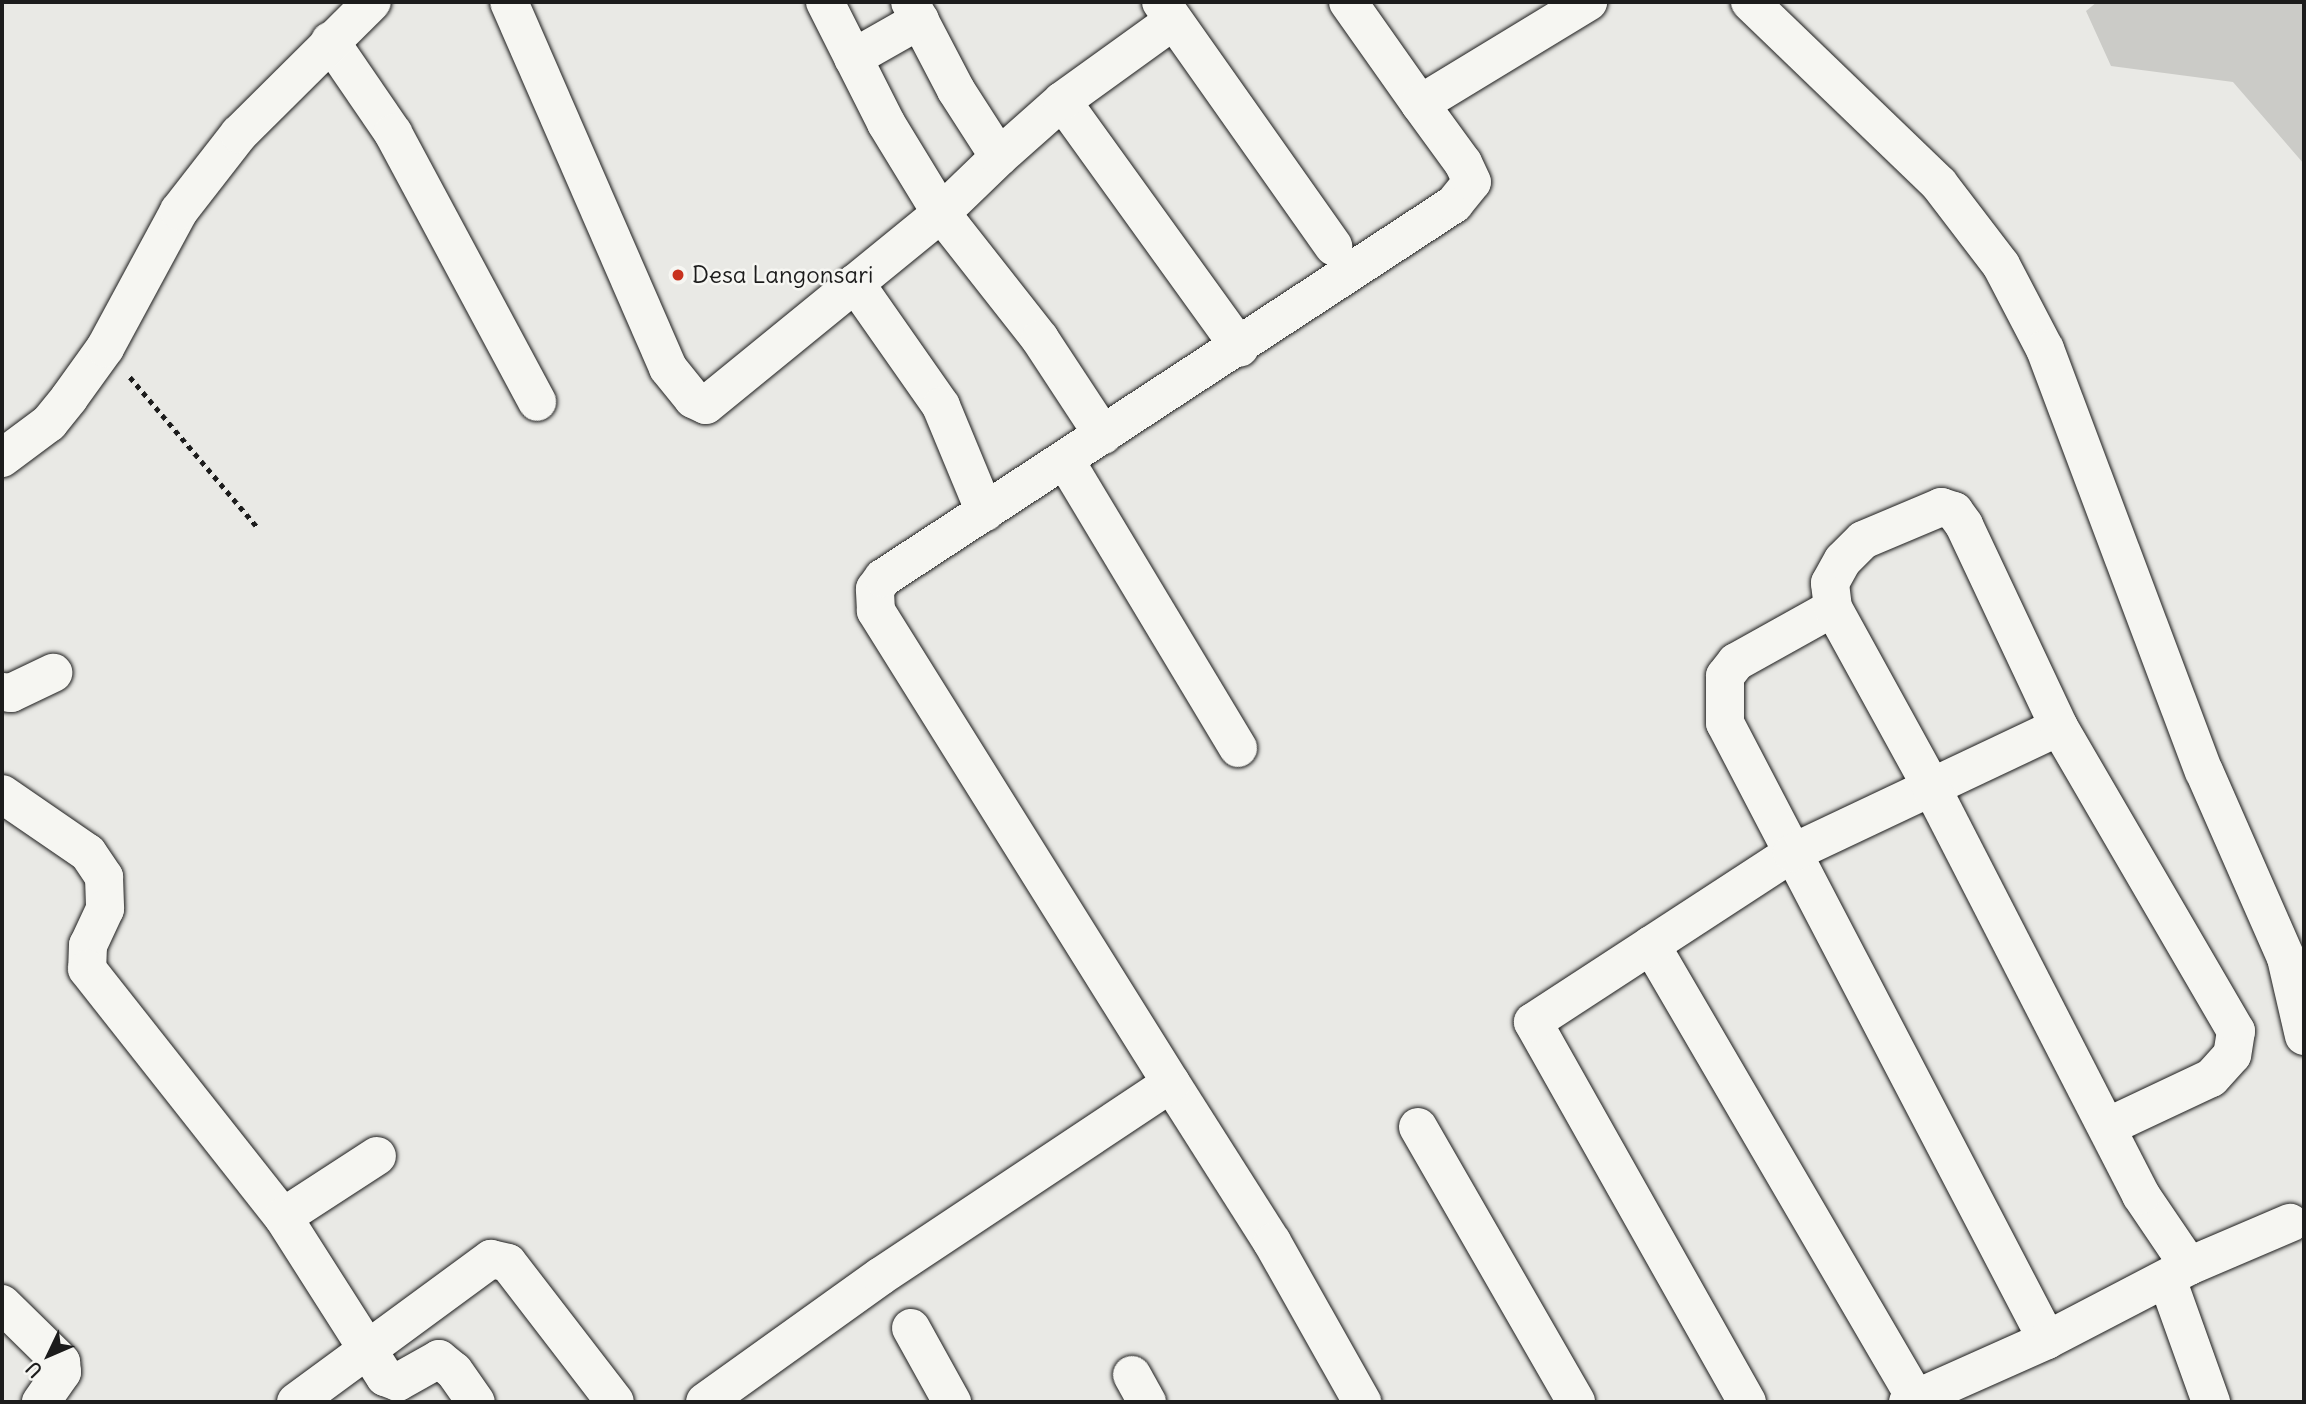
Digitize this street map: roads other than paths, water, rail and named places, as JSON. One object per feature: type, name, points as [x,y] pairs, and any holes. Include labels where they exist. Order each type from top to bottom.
[{"type":"street","points":[[2,458],[49,423],[105,348],[179,211],[239,135],[330,41],[372,2]]},
{"type":"street","points":[[509,2],[668,368],[693,399],[706,405],[718,400],[941,213],[999,157],[1167,11],[1333,246]]},
{"type":"street","points":[[825,2],[853,58],[941,213],[1040,339],[1102,435]]},
{"type":"street","points":[[1348,2],[1463,163],[1472,183],[1468,193],[1240,348],[883,578],[874,589],[876,611],[1272,1242],[1362,1402]]},
{"type":"street","points":[[1420,104],[1588,2]]},
{"type":"street","points":[[1758,4],[1939,184],[2001,265],[2045,349],[2204,771],[2286,958],[2304,1036]]},
{"type":"street","points":[[853,58],[915,11],[999,157]]},
{"type":"street","points":[[330,41],[393,133],[537,402]]},
{"type":"street","points":[[1062,101],[1240,348]]},
{"type":"street","points":[[855,283],[941,406],[985,512]]},
{"type":"street","points":[[1065,460],[1238,748]]},
{"type":"street","points":[[2109,1126],[2211,1078],[2232,1055],[2236,1031],[2059,727],[1954,511],[1941,507],[1863,540],[1843,559],[1830,583],[1833,608],[1931,786],[2109,1126],[2178,1273],[2211,1402]]},
{"type":"street","points":[[1833,608],[1751,650],[1725,676],[1725,723],[2047,1339]]},
{"type":"street","points":[[2,692],[10,693],[53,673]]},
{"type":"street","points":[[1747,1402],[1533,1022],[1792,853],[2059,727]]},
{"type":"street","points":[[2,794],[88,853],[104,877],[105,909],[88,945],[87,969],[283,1217],[365,1350],[391,1383],[432,1360],[446,1362],[476,1402]]},
{"type":"street","points":[[1651,945],[1912,1400],[2047,1339],[2178,1273],[2290,1223]]},
{"type":"street","points":[[705,1402],[881,1276],[1171,1083]]},
{"type":"street","points":[[1419,1127],[1576,1402]]},
{"type":"street","points":[[283,1217],[377,1156]]},
{"type":"street","points":[[296,1402],[482,1263],[501,1259],[615,1402]]},
{"type":"street","points":[[2,1304],[61,1362],[62,1371],[41,1402]]},
{"type":"street","points":[[911,1328],[952,1402]]},
{"type":"place","name":"Desa Langonsari","points":[[678,275]]}]
